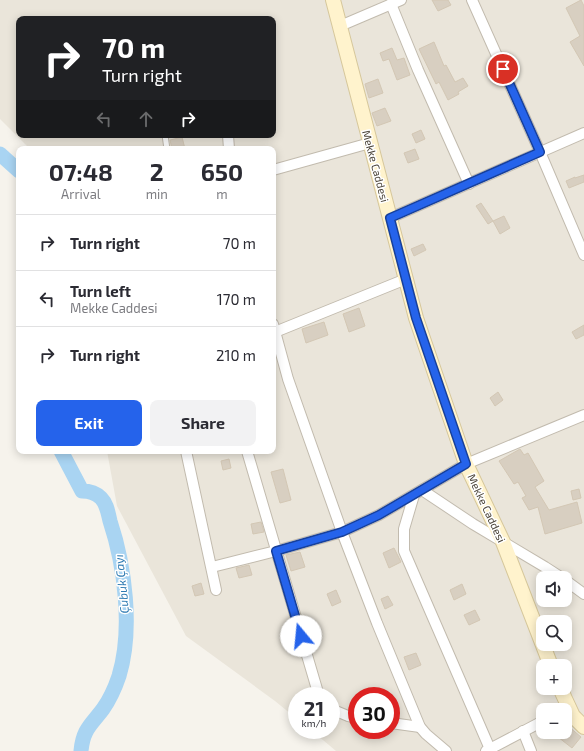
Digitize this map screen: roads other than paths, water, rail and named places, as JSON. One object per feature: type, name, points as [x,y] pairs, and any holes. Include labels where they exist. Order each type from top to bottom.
[{"type":"street","name":"Mekke Caddesi","points":[[333,0],[416,318],[466,464],[503,542],[548,659]]},
{"type":"street","points":[[472,0],[584,255]]},
{"type":"street","points":[[340,26],[396,2],[418,70],[469,184]]},
{"type":"street","points":[[390,218],[584,132]]},
{"type":"street","points":[[276,169],[370,143]]},
{"type":"street","points":[[276,327],[406,279]]},
{"type":"street","points":[[277,354],[288,379],[342,532],[377,623],[420,727],[446,751]]},
{"type":"street","points":[[212,567],[342,532],[379,515],[466,464],[584,415]]},
{"type":"street","points":[[187,454],[216,590]]},
{"type":"street","points":[[248,454],[316,687]]},
{"type":"street","points":[[418,492],[552,571]]},
{"type":"street","points":[[418,492],[404,529],[404,551],[488,750],[536,724]]},
{"type":"street","points":[[572,585],[584,594]]},
{"type":"street","points":[[572,715],[584,727]]},
{"type":"street","points":[[400,724],[420,727]]},
{"type":"street","points":[[523,731],[531,751]]},
{"type":"waterway","name":"Çubuk Çayı","points":[[0,154],[16,168]]},
{"type":"waterway","name":"Çubuk Çayı","points":[[63,454],[82,491],[97,495],[103,500],[106,506],[120,558],[125,598],[126,639],[119,676],[108,701],[88,728],[84,737],[81,751]]}]
